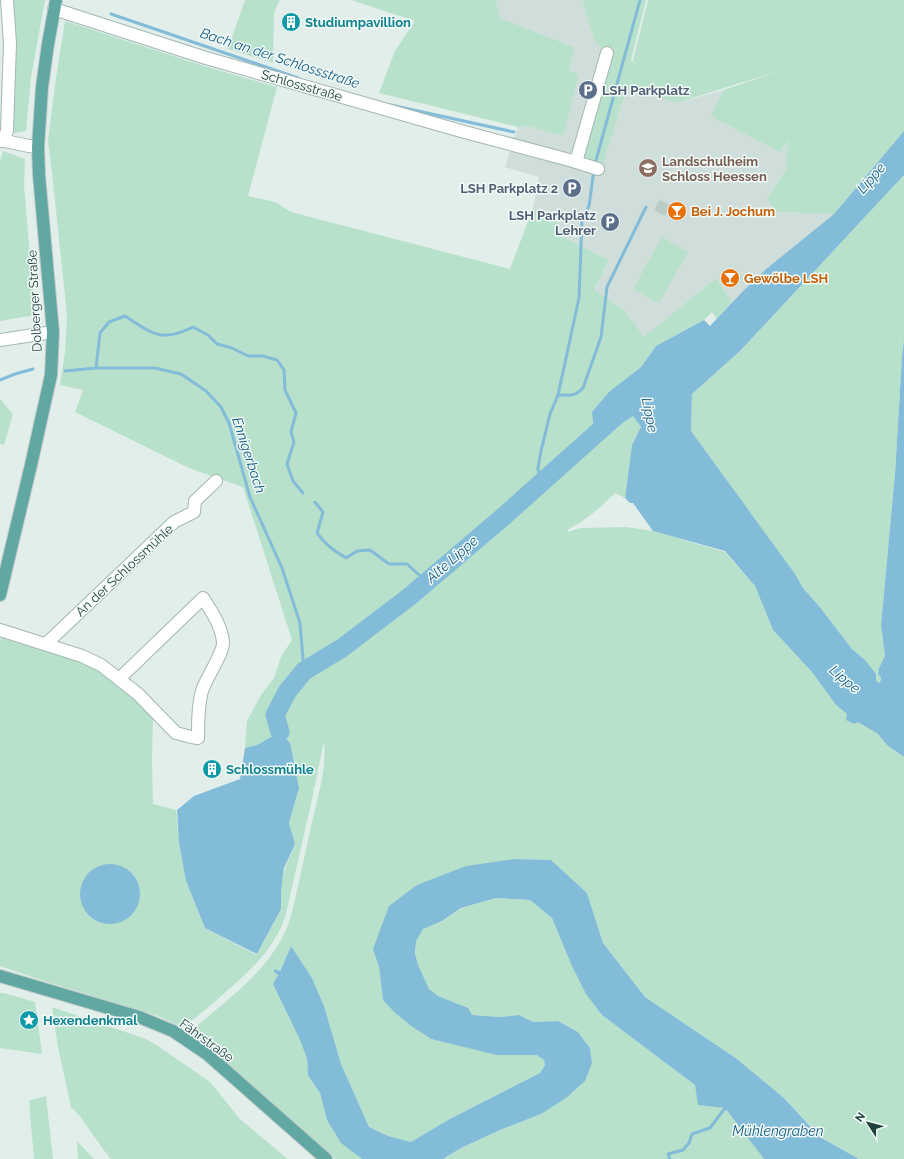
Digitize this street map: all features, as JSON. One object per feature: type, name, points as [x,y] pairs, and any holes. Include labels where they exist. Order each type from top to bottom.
[{"type":"main road","name":"Dolberger Straße","points":[[0,595],[51,375],[53,332],[39,175],[38,147],[42,87],[54,5]]},
{"type":"main road","name":"Fährstraße","points":[[0,976],[139,1017],[173,1031],[207,1054],[326,1159]]},
{"type":"street","points":[[7,0],[10,44],[7,131],[2,140],[38,147]]},
{"type":"street","name":"Schlossstraße","points":[[54,5],[206,58],[593,168]]},
{"type":"street","points":[[576,162],[607,53]]},
{"type":"street","points":[[0,340],[53,332]]},
{"type":"street","name":"An der Schlossmühle","points":[[46,644],[174,522],[194,512],[195,501],[216,481]]},
{"type":"street","points":[[0,630],[82,656],[101,665],[120,678],[138,694],[176,733],[191,738],[198,738],[198,717],[202,691],[209,672],[217,660],[223,645],[222,634],[214,616],[203,598],[120,678]]},
{"type":"shaded area","name":"Landschulheim Schloss Heessen","points":[[496,0],[582,0],[595,42],[612,57],[583,161],[602,165],[626,87],[676,103],[724,90],[719,100],[722,123],[780,152],[789,139],[786,170],[768,199],[776,212],[834,214],[765,270],[732,302],[716,278],[643,338],[624,310],[594,290],[609,260],[559,235],[556,215],[533,208],[539,177],[505,167],[518,127],[528,126],[563,136],[568,71],[574,47],[500,18]]},
{"type":"green space","points":[[11,0],[45,0],[31,77],[26,131],[10,134]]},
{"type":"green space","points":[[245,0],[280,0],[274,12],[273,63],[228,49]]},
{"type":"green space","points":[[351,0],[496,0],[500,18],[574,47],[569,71],[579,75],[563,136],[528,126],[518,127],[379,93],[395,51],[415,21]]},
{"type":"green space","points":[[582,0],[646,0],[631,60],[637,65],[633,60],[648,0],[904,0],[904,131],[834,214],[776,212],[767,199],[786,170],[788,140],[780,152],[714,119],[711,115],[724,90],[778,71],[676,103],[627,87],[602,166],[583,161],[611,57],[595,42]]},
{"type":"green space","points":[[65,21],[204,66],[277,87],[248,196],[275,202],[291,212],[510,269],[533,208],[556,215],[559,235],[609,260],[594,290],[624,310],[644,337],[716,278],[732,302],[717,319],[712,312],[704,320],[656,346],[641,367],[630,376],[633,416],[641,427],[632,445],[625,498],[615,493],[592,514],[567,530],[568,532],[580,528],[626,527],[653,531],[725,552],[755,586],[773,630],[812,672],[836,705],[878,734],[887,745],[904,757],[904,1159],[859,1159],[821,1137],[785,1099],[737,1059],[645,997],[603,943],[587,893],[551,860],[516,859],[374,949],[379,967],[383,1000],[395,1013],[411,1026],[431,1039],[522,1055],[537,1055],[544,1060],[545,1065],[540,1073],[448,1120],[411,1142],[388,1136],[369,1127],[341,1064],[324,1006],[312,978],[291,946],[279,972],[275,969],[278,975],[273,984],[300,1040],[307,1059],[308,1075],[320,1093],[327,1120],[362,1159],[335,1159],[191,1031],[244,986],[268,960],[278,946],[286,930],[293,908],[321,784],[325,752],[324,741],[314,789],[311,788],[314,790],[285,918],[280,930],[266,952],[258,961],[211,1005],[187,1024],[182,1027],[158,1016],[0,966],[0,641],[2,632],[105,671],[153,716],[153,804],[176,810],[179,843],[186,881],[205,928],[257,955],[281,909],[280,890],[285,868],[295,844],[289,823],[299,788],[280,732],[257,745],[245,748],[247,721],[261,695],[274,678],[281,657],[292,640],[243,487],[189,468],[75,412],[83,390],[60,385],[65,352],[67,315],[48,141]]},
{"type":"green space","points":[[3,151],[25,159],[24,185],[35,315],[0,321],[0,162]]},
{"type":"green space","points":[[904,175],[904,339],[895,474],[881,625],[885,656],[879,668],[878,674],[881,678],[880,683],[876,681],[865,660],[852,649],[819,606],[803,588],[691,431],[692,394],[741,350]]},
{"type":"green space","points":[[662,237],[688,252],[659,303],[633,289]]},
{"type":"green space","points":[[0,399],[13,414],[4,445],[0,444]]},
{"type":"green space","points":[[496,898],[530,900],[552,918],[602,1015],[695,1085],[699,1105],[725,1108],[764,1159],[443,1159],[461,1148],[500,1130],[541,1114],[592,1063],[590,1048],[578,1032],[558,1021],[533,1022],[519,1015],[500,1017],[472,1015],[463,1006],[434,993],[425,983],[418,968],[415,950],[418,935],[423,929],[427,926],[443,921],[465,907]]},
{"type":"green space","points":[[0,993],[35,1002],[42,1054],[0,1048]]},
{"type":"green space","points":[[52,1007],[146,1039],[155,1044],[210,1082],[240,1119],[288,1159],[111,1159],[79,1115],[71,1107],[58,1047]]},
{"type":"green space","points":[[46,1096],[53,1159],[34,1159],[29,1101]]},
{"type":"green space","points":[[77,1141],[94,1159],[78,1159]]},
{"type":"water","name":"Lippe","points":[[904,131],[904,175],[741,350],[692,394],[691,431],[795,574],[803,588],[819,606],[852,649],[865,660],[876,674],[876,681],[880,683],[881,678],[878,674],[879,668],[885,656],[881,625],[895,474],[904,339],[904,757],[887,745],[878,734],[858,722],[854,724],[846,720],[847,714],[836,705],[812,672],[773,630],[755,586],[725,551],[653,531],[633,503],[630,503],[625,498],[632,445],[641,427],[633,416],[601,437],[594,431],[592,412],[609,392],[641,367],[656,346],[704,320],[710,326],[765,270],[834,214]]},
{"type":"water","points":[[280,732],[290,743],[299,788],[289,823],[295,844],[284,868],[281,890],[281,909],[257,954],[205,928],[186,881],[179,843],[177,810],[194,796],[240,779],[245,748],[257,745]]},
{"type":"water","name":"Mühlengraben","points":[[516,859],[551,860],[587,893],[603,943],[645,997],[737,1059],[785,1099],[820,1137],[859,1159],[764,1159],[725,1108],[698,1105],[695,1085],[602,1015],[586,994],[572,966],[552,918],[530,900],[496,898],[461,908],[442,921],[423,929],[416,941],[415,953],[418,965],[429,989],[438,996],[468,1008],[472,1015],[500,1017],[519,1015],[533,1022],[558,1021],[578,1032],[590,1048],[592,1063],[585,1081],[566,1098],[541,1114],[500,1130],[461,1148],[443,1159],[362,1159],[341,1143],[327,1120],[320,1093],[308,1075],[307,1059],[300,1040],[273,984],[278,975],[274,972],[274,969],[280,971],[291,946],[312,978],[324,1006],[341,1064],[369,1127],[388,1136],[411,1142],[448,1120],[540,1073],[545,1065],[544,1060],[537,1055],[497,1055],[431,1039],[411,1026],[395,1013],[383,1000],[379,967],[373,949],[389,906],[417,885],[466,866]]},
{"type":"water","points":[[110,864],[127,869],[135,877],[140,894],[135,911],[127,919],[110,924],[93,919],[85,911],[80,894],[85,877],[93,869]]},
{"type":"waterway","points":[[595,164],[640,0]]},
{"type":"waterway","name":"Bach an der Schlossstraße","points":[[111,14],[298,78]]},
{"type":"waterway","name":"Bach an der Schlossstraße","points":[[386,104],[514,132]]},
{"type":"waterway","points":[[540,484],[538,468],[541,451],[550,414],[558,395],[579,298],[582,220],[589,206],[594,170]]},
{"type":"waterway","points":[[558,395],[574,394],[583,388],[601,337],[607,287],[646,207]]},
{"type":"waterway","points":[[96,368],[100,333],[109,322],[125,316],[150,332],[173,335],[193,327],[208,335],[217,344],[232,348],[248,356],[263,356],[277,360],[284,370],[285,390],[296,413],[291,432],[294,442],[287,464],[293,481],[303,493]]},
{"type":"waterway","name":"Ennigerbach","points":[[65,371],[96,368],[155,368],[181,374],[206,391],[221,407],[229,423],[250,497],[282,568],[300,623],[304,671]]},
{"type":"waterway","name":"Ennigerbach","points":[[0,380],[33,369]]},
{"type":"waterway","name":"Alte Lippe","points":[[280,732],[275,715],[287,692],[304,671],[342,648],[409,597],[503,517],[616,416]]},
{"type":"waterway","points":[[315,502],[323,512],[317,533],[333,550],[346,558],[357,551],[370,550],[389,564],[407,564],[427,582]]},
{"type":"waterway","points":[[670,1159],[668,1154],[683,1150],[689,1143],[692,1134],[710,1128],[725,1108]]},
{"type":"tunnel","points":[[657,205],[668,211]]},
{"type":"place","name":"Studiumpavillion","points":[[291,22]]},
{"type":"place","name":"LSH Parkplatz","points":[[588,90]]},
{"type":"place","name":"Landschulheim Schloss Heessen","points":[[648,168]]},
{"type":"place","name":"LSH Parkplatz 2","points":[[572,188]]},
{"type":"place","name":"Bei J. Jochum","points":[[677,211]]},
{"type":"place","name":"LSH Parkplatz Lehrer","points":[[610,222]]},
{"type":"place","name":"Gewölbe LSH","points":[[730,278]]},
{"type":"place","name":"Schlossmühle","points":[[212,769]]},
{"type":"place","name":"Hexendenkmal","points":[[29,1020]]}]
